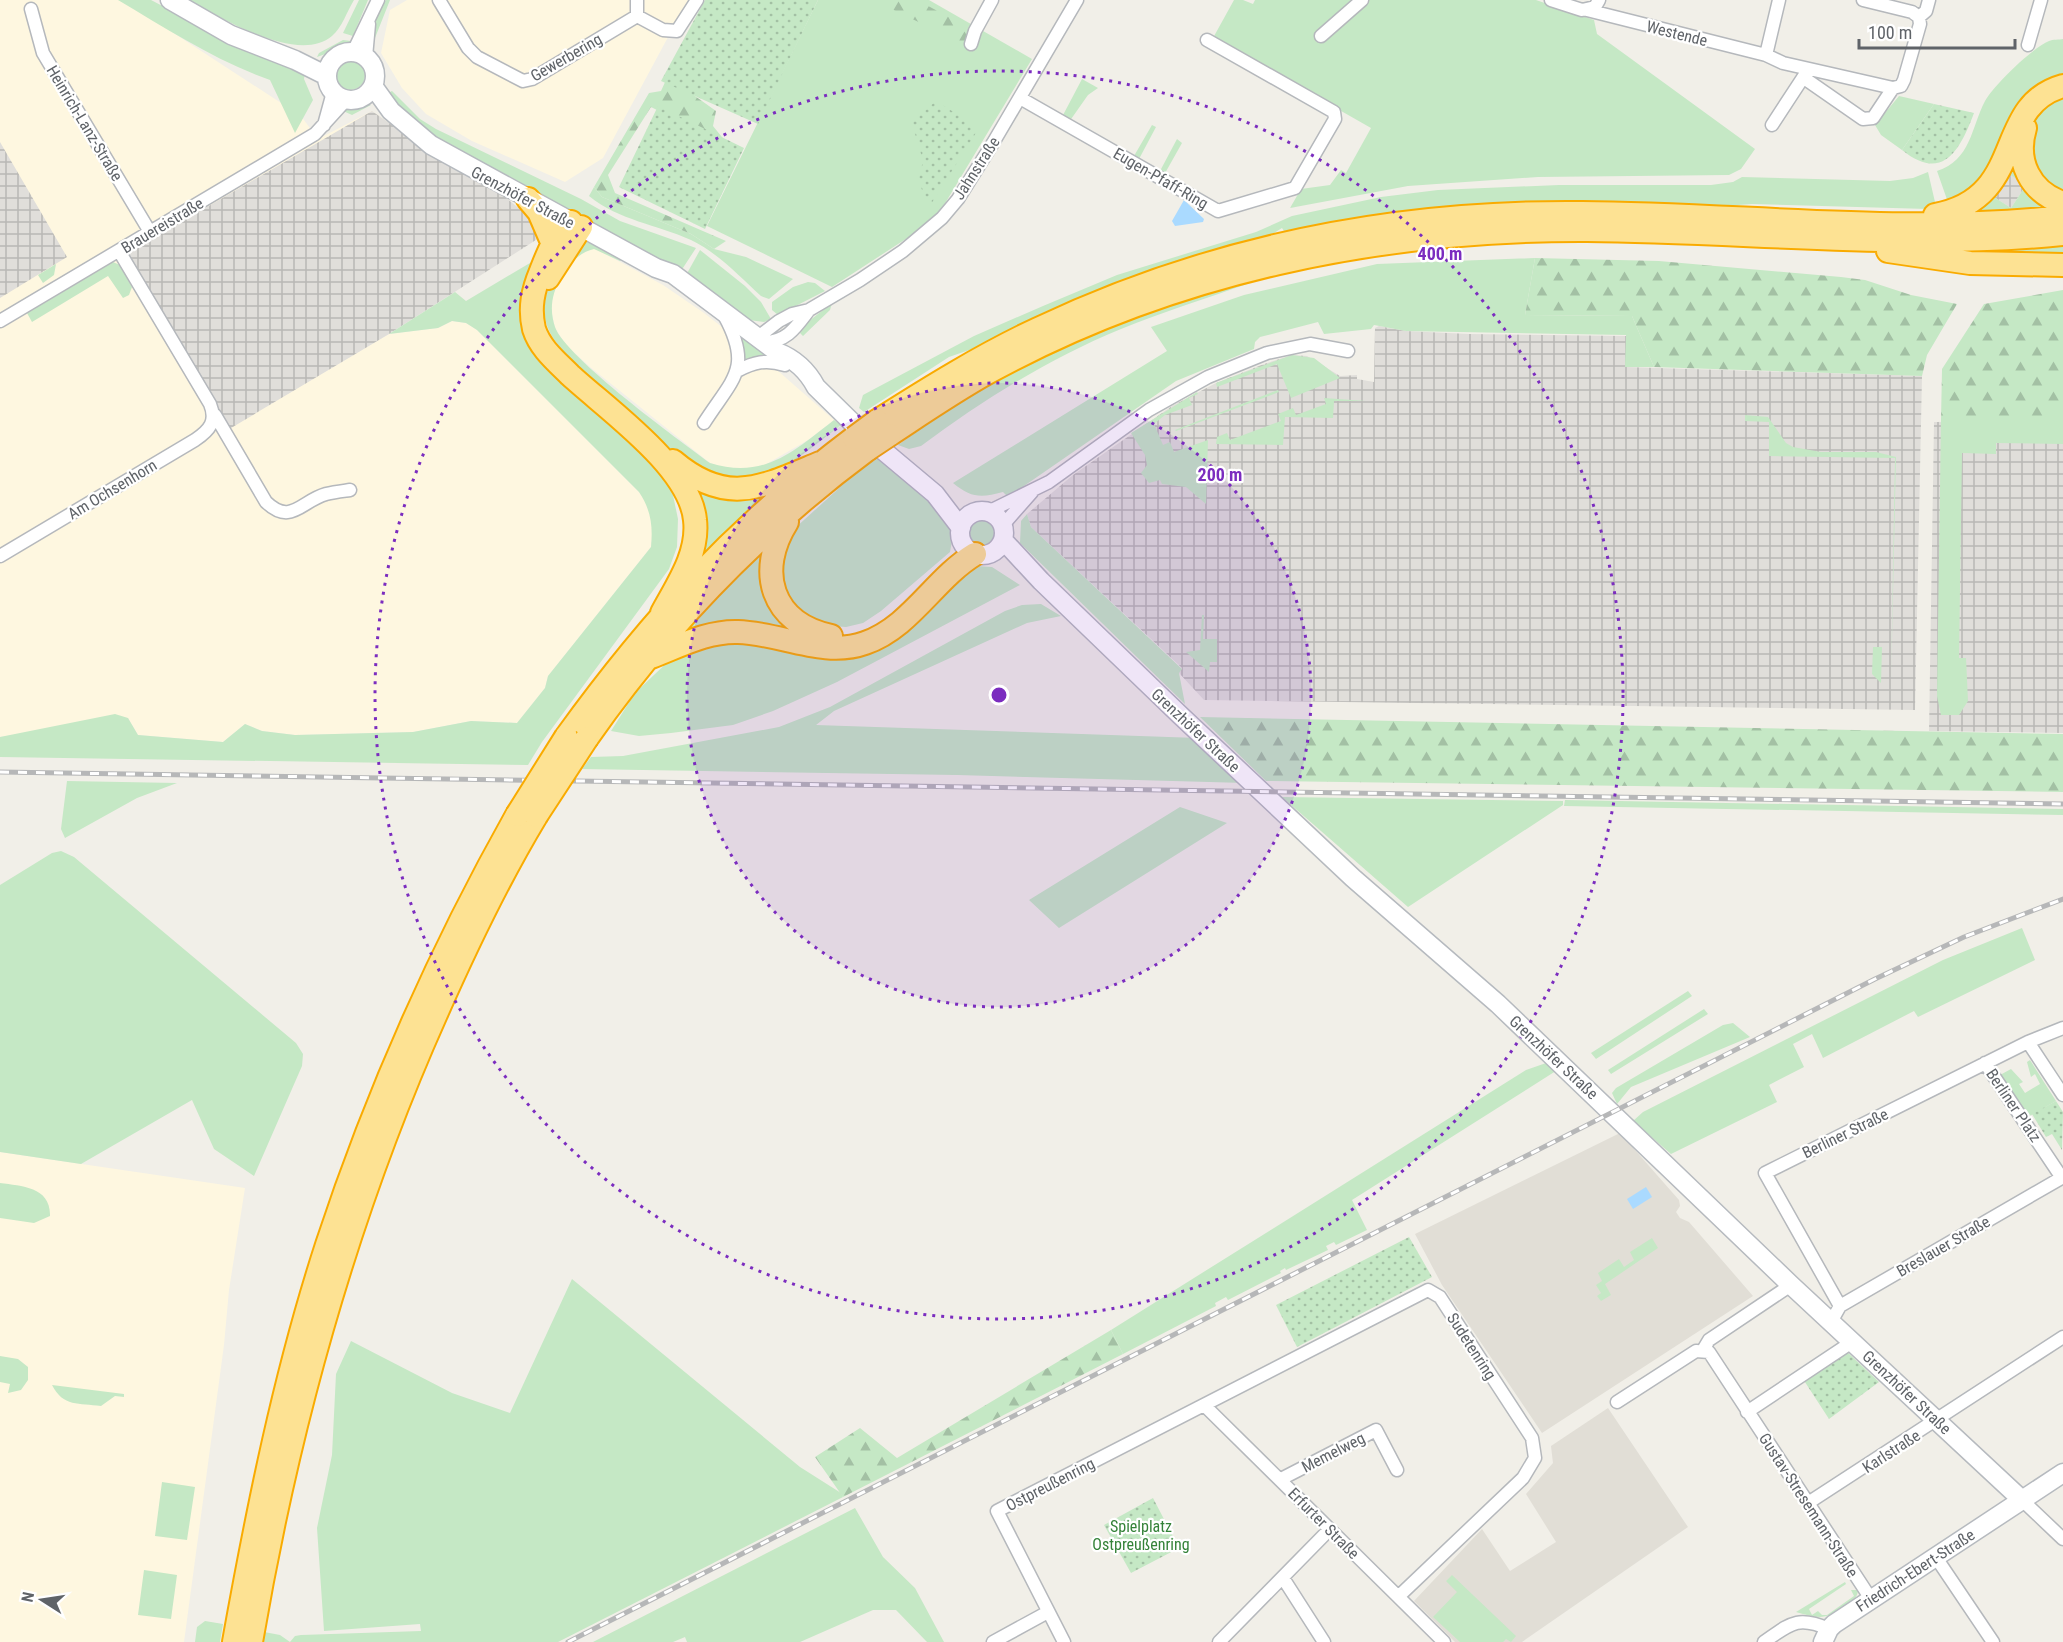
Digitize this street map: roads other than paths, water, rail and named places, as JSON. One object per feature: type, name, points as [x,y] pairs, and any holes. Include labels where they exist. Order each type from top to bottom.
[{"type":"highway","points":[[1887,223],[1952,212],[1974,201],[1998,175],[2025,111],[2036,99],[2063,86]]},
{"type":"highway","points":[[2063,93],[2048,100],[2030,117],[2022,140],[2022,152],[2032,182],[2046,195],[2063,203]]},
{"type":"highway","points":[[528,199],[539,213],[552,242]]},
{"type":"highway","points":[[576,737],[716,583],[861,444],[988,354],[1084,308],[1217,260],[1314,237],[1418,220],[1528,213],[1887,223],[1980,222],[2063,217]]},
{"type":"highway","points":[[576,224],[552,242],[535,285],[531,301],[532,318],[539,340],[554,359],[661,458],[680,479],[691,500],[695,521],[692,551],[662,613]]},
{"type":"highway","points":[[576,224],[548,277],[541,297],[540,319],[543,332],[561,359],[682,468],[713,485],[732,490],[756,489],[861,444]]},
{"type":"highway","points":[[883,428],[987,373],[1075,331],[1181,290],[1257,267],[1311,255],[1425,237],[1509,231],[1672,232],[1843,240],[1940,241],[2063,234]]},
{"type":"highway","points":[[1843,240],[1881,250],[1959,262],[2011,266],[2063,265]]},
{"type":"highway","points":[[234,1642],[276,1431],[327,1247],[395,1062],[438,966],[624,658],[662,613],[733,539],[820,463]]},
{"type":"highway","points":[[800,503],[785,524],[773,551],[770,565],[772,582],[777,598],[788,615],[802,627],[817,633],[840,636],[865,630],[920,587],[954,554],[983,540]]},
{"type":"highway","points":[[647,659],[693,639],[735,632],[757,633],[830,648],[859,645],[893,628],[983,540]]},
{"type":"highway","points":[[251,1642],[272,1527],[300,1405],[335,1279],[367,1182],[411,1069],[455,971],[507,866],[527,816]]},
{"type":"street","points":[[170,0],[231,35],[295,60],[345,86]]},
{"type":"street","points":[[359,55],[369,17],[378,0]]},
{"type":"street","name":"Gewerbering","points":[[439,0],[468,48],[477,57],[523,81],[532,79],[637,16]]},
{"type":"street","points":[[637,0],[637,16],[663,30],[677,31],[697,0]]},
{"type":"street","points":[[971,44],[975,31],[992,0]]},
{"type":"street","name":"Jahnstraße","points":[[809,310],[903,251],[942,218],[958,199],[1077,0]]},
{"type":"street","points":[[1321,36],[1362,0]]},
{"type":"street","name":"Westende","points":[[1551,0],[1766,55],[1806,73],[1893,88],[1901,86],[1904,80],[1920,24],[1919,17],[1926,11],[1929,0]]},
{"type":"street","points":[[1585,10],[1595,7],[1599,0]]},
{"type":"street","points":[[1766,55],[1779,0]]},
{"type":"street","points":[[1863,0],[1912,12],[1919,17]]},
{"type":"street","points":[[2028,45],[2041,0]]},
{"type":"street","name":"Heinrich-Lanz-Straße","points":[[31,9],[43,53],[150,232]]},
{"type":"street","name":"Eugen-Pfaff-Ring","points":[[1020,98],[1218,211],[1295,188],[1335,119],[1334,112],[1207,40]]},
{"type":"street","points":[[340,54],[359,55],[374,70],[345,86],[340,54]]},
{"type":"street","points":[[1772,125],[1806,73]]},
{"type":"street","name":"Westende","points":[[1806,73],[1863,119],[1873,118],[1893,88]]},
{"type":"street","name":"Brauereistraße","points":[[0,321],[302,142],[323,126],[345,86]]},
{"type":"street","name":"Grenzhöfer Straße","points":[[345,86],[392,111],[431,145],[663,272],[673,274],[689,283],[694,291],[775,351],[805,382],[816,387],[867,437],[934,494],[983,540],[1041,581],[1353,878],[1498,1004],[1791,1285],[2063,1539]]},
{"type":"street","points":[[119,251],[266,502],[276,512],[287,513],[325,494],[350,490]]},
{"type":"street","points":[[704,423],[737,371],[739,349],[721,310]]},
{"type":"street","points":[[775,351],[809,310]]},
{"type":"street","points":[[775,351],[792,314],[809,310]]},
{"type":"street","points":[[737,371],[749,364],[769,360],[781,340],[791,334]]},
{"type":"street","points":[[983,540],[980,513],[1049,482],[1149,410],[1208,377],[1267,353],[1310,344],[1348,351]]},
{"type":"street","name":"Am Ochsenhorn","points":[[0,556],[195,440],[209,429],[215,415]]},
{"type":"street","points":[[983,540],[1035,489]]},
{"type":"street","name":"Grenzhöfer Straße","points":[[934,494],[980,513],[994,515],[983,540]]},
{"type":"street","name":"Berliner Straße","points":[[1840,1305],[1765,1173],[2028,1042],[2063,1028]]},
{"type":"street","points":[[2028,1042],[2063,1095]]},
{"type":"street","name":"Berliner Platz","points":[[1985,1063],[2063,1178]]},
{"type":"street","name":"Breslauer Straße","points":[[1840,1305],[2063,1178]]},
{"type":"street","points":[[1617,1402],[1700,1350],[1709,1340],[1791,1285]]},
{"type":"street","name":"Sudetenring","points":[[1204,1405],[1423,1291],[1432,1290],[1438,1294],[1532,1438],[1535,1458],[1523,1478],[1399,1596]]},
{"type":"street","points":[[1831,1322],[1840,1305]]},
{"type":"street","name":"Karlstraße","points":[[1808,1503],[2063,1337]]},
{"type":"street","points":[[1747,1412],[1852,1342]]},
{"type":"street","name":"Gustav-Stresemann-Straße","points":[[1700,1350],[1709,1352],[1871,1599]]},
{"type":"street","name":"Erfurter Straße","points":[[1204,1405],[1443,1642]]},
{"type":"street","name":"Ostpreußenring","points":[[1064,1642],[997,1511],[1204,1405]]},
{"type":"street","name":"Memelweg","points":[[1281,1479],[1376,1430],[1397,1470]]},
{"type":"street","name":"Friedrich-Ebert-Straße","points":[[1764,1642],[1796,1621],[1816,1623],[1826,1635],[1871,1599],[2063,1473]]},
{"type":"street","points":[[1219,1642],[1329,1530]]},
{"type":"street","points":[[1935,1556],[1993,1642]]},
{"type":"street","points":[[1283,1578],[1324,1642]]},
{"type":"street","points":[[993,1642],[1048,1612]]},
{"type":"water","points":[[1184,200],[1204,219],[1203,222],[1175,226],[1172,221]]},
{"type":"water","points":[[1646,1187],[1652,1197],[1633,1209],[1627,1199]]},
{"type":"railway","points":[[0,772],[2063,804]]},
{"type":"railway","points":[[568,1642],[1875,979],[1964,937],[2063,899]]},
{"type":"park label","name":"Spielplatz Ostpreußenring","points":[[1141,1535]]}]
